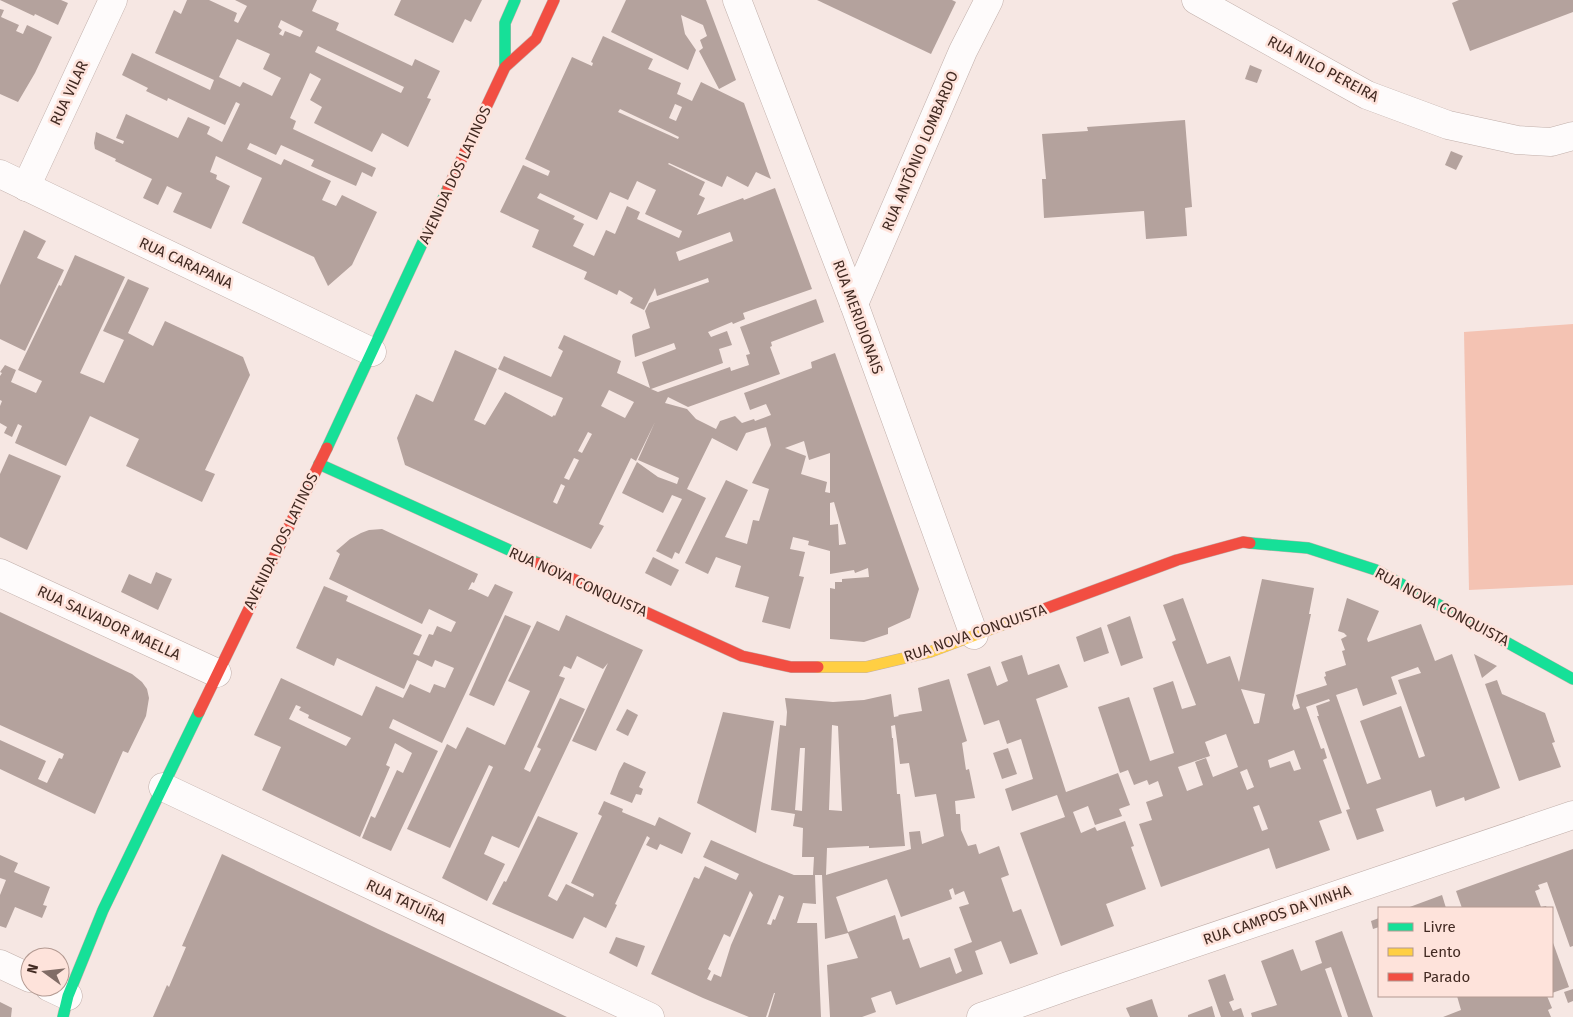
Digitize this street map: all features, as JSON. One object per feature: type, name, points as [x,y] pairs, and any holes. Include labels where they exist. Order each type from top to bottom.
[{"type":"street","name":"RUA VILAR","points":[[26,187],[112,0]]},
{"type":"street","name":"AVENIDA DOS LATINOS","points":[[505,67],[505,23],[515,0]]},
{"type":"street","name":"AVENIDA DOS LATINOS","points":[[60,1000],[319,464],[505,67],[536,39],[554,0]]},
{"type":"street","name":"RUA MERIDIONAIS","points":[[737,0],[854,304],[974,635]]},
{"type":"street","name":"RUA ANTÔNIO LOMBARDO","points":[[854,304],[963,51],[989,0]]},
{"type":"street","name":"RUA NILO PEREIRA","points":[[1196,0],[1367,95],[1448,125],[1517,140],[1550,142],[1573,136]]},
{"type":"street","name":"RUA CARAPANA","points":[[0,174],[372,352]]},
{"type":"street","name":"RUA NOVA CONQUISTA","points":[[319,464],[742,656],[791,668],[866,667],[930,652],[1177,560],[1242,542],[1308,548],[1376,570],[1573,679]]},
{"type":"street","name":"RUA SALVADOR MAELLA","points":[[0,573],[217,673]]},
{"type":"street","name":"RUA TATUÍRA","points":[[163,787],[650,1017]]},
{"type":"street","name":"RUA CAMPOS DA VINHA","points":[[981,1017],[1078,982],[1573,815]]},
{"type":"street","points":[[0,964],[20,973]]},
{"type":"shaded area","points":[[1573,324],[1573,585],[1469,590],[1464,332]]},
{"type":"building","points":[[0,0],[61,0],[68,3],[58,25]]},
{"type":"building","points":[[187,0],[209,0],[237,13],[234,21],[238,23],[247,6],[235,0],[317,0],[312,11],[339,23],[336,30],[412,66],[415,59],[440,71],[427,98],[431,99],[408,147],[382,133],[372,152],[314,123],[322,107],[310,100],[321,79],[310,73],[290,118],[296,121],[293,129],[376,168],[372,177],[362,172],[356,186],[311,166],[314,160],[281,145],[276,155],[250,143],[247,149],[281,165],[284,159],[331,181],[322,200],[336,206],[342,195],[377,212],[352,265],[328,286],[314,257],[242,223],[262,178],[216,156],[210,172],[217,175],[216,179],[230,186],[211,229],[173,212],[182,193],[167,186],[158,205],[143,198],[152,179],[95,149],[96,132],[123,144],[124,141],[116,138],[126,114],[178,138],[188,117],[210,127],[207,134],[222,142],[240,104],[236,102],[225,125],[168,98],[167,101],[146,91],[148,88],[122,75],[132,53],[210,90],[214,80],[155,53],[174,10],[181,14]],"holes":[[[281,20],[303,31],[300,37],[285,31],[283,36],[279,34],[282,30],[278,27]],[[237,39],[270,54],[263,69],[281,78],[272,96],[243,82],[240,87],[219,77]],[[318,46],[404,87],[401,93],[315,52]]]},
{"type":"building","points":[[401,0],[482,0],[471,22],[465,19],[453,43],[394,15]]},
{"type":"building","points":[[626,0],[706,0],[736,80],[719,89],[699,51],[703,48],[700,40],[707,36],[703,25],[681,15],[685,34],[696,50],[688,70],[611,32]]},
{"type":"building","points":[[817,0],[952,0],[956,2],[931,54]]},
{"type":"building","points":[[1459,0],[1573,0],[1573,12],[1470,51],[1452,3]]},
{"type":"building","points":[[0,9],[4,10],[1,17],[19,25],[16,31],[23,34],[27,25],[52,37],[35,73],[18,102],[0,94]]},
{"type":"building","points":[[603,36],[653,59],[648,69],[681,83],[677,94],[692,101],[701,82],[744,103],[771,179],[756,172],[748,187],[727,176],[722,187],[668,164],[705,182],[699,195],[705,198],[697,215],[775,188],[812,289],[743,313],[745,319],[708,332],[711,337],[727,331],[732,345],[719,349],[723,363],[651,389],[658,392],[730,367],[731,371],[749,365],[746,355],[750,354],[740,327],[816,299],[824,322],[771,342],[772,346],[770,347],[780,374],[688,407],[668,397],[665,403],[687,409],[696,419],[716,429],[720,421],[735,416],[742,423],[754,419],[755,421],[771,415],[766,404],[750,410],[744,393],[812,368],[811,362],[835,353],[919,589],[910,618],[888,628],[888,634],[864,642],[830,639],[830,588],[835,589],[835,582],[842,582],[842,579],[869,577],[868,568],[855,573],[854,570],[830,574],[830,551],[808,545],[809,541],[793,537],[790,549],[805,552],[799,576],[804,577],[790,629],[762,622],[769,597],[735,587],[741,566],[716,557],[708,574],[685,563],[726,480],[748,490],[725,537],[747,544],[753,520],[759,521],[769,489],[752,483],[771,445],[766,427],[746,433],[737,451],[712,438],[687,489],[706,498],[679,554],[675,552],[672,559],[656,551],[682,499],[672,495],[663,513],[622,493],[637,462],[658,477],[677,484],[679,478],[638,460],[655,422],[636,461],[631,458],[599,524],[604,526],[591,549],[405,465],[397,438],[416,394],[433,402],[455,350],[497,369],[474,420],[485,425],[505,392],[552,417],[555,416],[563,398],[498,369],[504,356],[551,377],[563,351],[558,348],[564,335],[621,361],[617,373],[650,388],[642,362],[676,349],[674,343],[635,357],[632,336],[650,328],[645,311],[649,303],[709,282],[708,278],[657,296],[655,288],[644,310],[630,303],[633,298],[619,290],[617,295],[584,279],[587,272],[532,247],[539,230],[500,212],[523,165],[548,176],[550,171],[525,159],[572,57],[592,66],[593,63],[591,62]],"holes":[[[675,104],[682,107],[676,121],[669,118]],[[620,109],[679,137],[678,139],[618,112]],[[637,181],[656,190],[645,214],[682,231],[679,238],[637,219],[640,212],[627,206],[615,234],[606,230],[594,256],[573,246],[584,224],[573,219],[575,216],[537,198],[540,193],[597,220],[610,192],[628,200]],[[730,232],[733,241],[679,261],[676,252]],[[609,390],[634,402],[625,418],[601,406]],[[588,432],[592,434],[582,453],[578,451]],[[804,441],[809,460],[830,453],[830,493],[825,492],[827,482],[801,474],[806,456],[785,448]],[[574,458],[579,460],[569,480],[564,478]],[[561,484],[565,486],[557,504],[553,502]],[[834,502],[846,544],[839,545],[838,524],[830,525],[830,503]]]},
{"type":"building","points":[[1250,65],[1262,70],[1257,83],[1245,79]]},
{"type":"building","points":[[1185,120],[1192,207],[1185,208],[1187,236],[1146,239],[1144,211],[1044,218],[1042,179],[1046,179],[1042,134],[1088,131],[1087,127]]},
{"type":"building","points":[[1451,151],[1463,156],[1456,170],[1445,165]]},
{"type":"building","points":[[24,230],[46,241],[37,258],[64,270],[25,351],[0,339],[0,285]]},
{"type":"building","points":[[75,255],[125,277],[80,373],[104,383],[124,340],[103,331],[128,279],[149,288],[128,333],[153,346],[165,321],[243,357],[250,375],[205,470],[215,474],[202,502],[126,466],[139,439],[90,416],[66,466],[15,443],[22,426],[18,424],[12,437],[4,433],[7,427],[0,423],[0,406],[2,401],[0,400],[0,376],[2,373],[0,372],[5,365],[16,370],[11,382],[36,393],[42,381],[18,370]]},
{"type":"building","points":[[9,454],[61,476],[27,550],[0,537],[0,474]]},
{"type":"building","points":[[382,529],[478,574],[468,590],[471,589],[488,597],[495,584],[513,592],[442,743],[393,719],[389,728],[438,751],[391,851],[362,838],[371,816],[375,818],[397,770],[403,773],[412,753],[395,743],[386,765],[390,767],[360,837],[262,790],[281,747],[254,735],[281,678],[362,716],[376,686],[403,698],[410,684],[430,693],[434,684],[445,688],[454,668],[435,660],[432,667],[417,660],[404,689],[337,658],[334,666],[296,648],[324,586],[348,596],[346,601],[422,635],[413,654],[419,656],[429,634],[433,635],[437,626],[451,632],[456,622],[429,609],[422,624],[329,579],[340,554],[336,551],[350,539],[369,530]],"holes":[[[296,705],[301,707],[299,710],[309,715],[308,718],[351,738],[346,746],[289,719]]]},
{"type":"building","points":[[653,557],[679,570],[671,586],[645,573]]},
{"type":"building","points":[[156,572],[172,579],[158,610],[121,592],[129,574],[151,584]]},
{"type":"building","points":[[1262,579],[1314,588],[1309,614],[1311,614],[1292,705],[1294,710],[1300,708],[1296,695],[1327,685],[1324,677],[1326,676],[1325,672],[1346,665],[1342,651],[1345,650],[1341,639],[1347,636],[1338,631],[1347,598],[1379,611],[1367,639],[1368,642],[1421,624],[1435,661],[1452,654],[1500,788],[1465,801],[1464,797],[1436,807],[1431,790],[1376,809],[1384,831],[1357,840],[1346,810],[1350,809],[1317,716],[1319,716],[1316,706],[1330,701],[1329,699],[1306,707],[1321,749],[1324,748],[1327,758],[1323,760],[1342,813],[1319,821],[1330,850],[1276,869],[1269,848],[1161,887],[1139,824],[1152,820],[1146,802],[1163,796],[1158,781],[1149,785],[1147,780],[1134,785],[1128,770],[1120,773],[1098,707],[1129,697],[1150,761],[1174,753],[1153,688],[1173,681],[1182,709],[1196,705],[1172,642],[1176,640],[1163,605],[1183,598],[1207,664],[1230,656],[1239,682]],"holes":[[[1418,667],[1421,673],[1398,680],[1425,756],[1419,758],[1401,706],[1360,721],[1381,779],[1367,784],[1336,695],[1357,688],[1363,706],[1397,694],[1391,677]],[[1241,689],[1265,694],[1259,723],[1254,724]],[[1226,734],[1238,767],[1213,777],[1206,758],[1195,762],[1203,785],[1187,791],[1178,767],[1210,756],[1205,742]],[[1294,750],[1301,769],[1294,771],[1290,761],[1270,768],[1268,760]],[[1247,769],[1254,787],[1247,790],[1240,772]],[[1259,805],[1268,829],[1262,831],[1253,807]]]},
{"type":"building","points":[[0,612],[132,674],[147,689],[149,698],[146,716],[128,753],[123,751],[95,814],[0,769],[0,740],[46,761],[38,779],[47,783],[59,758],[62,759],[64,754],[0,725]]},
{"type":"building","points":[[505,615],[531,626],[494,706],[469,695]]},
{"type":"building","points":[[566,615],[643,650],[596,751],[572,741],[608,663],[603,669],[577,656],[571,669],[564,666],[559,676],[565,678],[524,769],[530,772],[541,749],[537,747],[560,698],[585,709],[519,848],[492,836],[484,854],[505,864],[487,901],[442,878],[493,767],[489,765],[450,848],[407,829],[447,744],[456,749],[467,727],[505,745],[530,691],[508,681],[537,621],[559,631]]},
{"type":"building","points":[[1130,616],[1143,658],[1121,666],[1107,625]]},
{"type":"building","points":[[1101,627],[1109,653],[1084,662],[1076,637]]},
{"type":"building","points":[[1474,654],[1497,666],[1482,678]]},
{"type":"building","points":[[1022,655],[1028,675],[1059,664],[1068,687],[1036,699],[1066,792],[1118,773],[1130,805],[1119,809],[1122,816],[1095,825],[1088,806],[1073,812],[1081,833],[1095,827],[1097,831],[1125,821],[1134,846],[1131,847],[1146,889],[1106,904],[1114,926],[1061,946],[1020,833],[1065,817],[1057,795],[1012,811],[1005,789],[1033,779],[1021,739],[1007,744],[999,720],[984,725],[967,674],[990,666],[997,686],[1008,681],[1001,662]]},
{"type":"building","points":[[949,679],[967,741],[962,743],[966,770],[969,769],[975,798],[955,801],[956,814],[960,814],[961,830],[968,846],[976,844],[979,854],[999,846],[1009,875],[1001,878],[1013,912],[1021,909],[1038,954],[1010,964],[1001,941],[975,951],[983,974],[896,1005],[891,991],[871,998],[876,1012],[862,1017],[830,1017],[827,965],[858,958],[848,933],[825,939],[822,875],[815,875],[816,904],[803,903],[797,923],[817,923],[821,1017],[768,1017],[774,993],[766,1017],[749,1017],[651,974],[694,877],[699,879],[705,866],[736,880],[739,874],[703,857],[711,840],[794,875],[813,875],[814,857],[802,857],[803,828],[793,826],[795,814],[771,810],[780,725],[786,726],[785,698],[833,702],[864,700],[891,694],[894,717],[922,711],[918,688]],"holes":[[[832,725],[838,726],[842,811],[829,810]],[[895,725],[900,764],[909,763],[915,797],[936,794],[944,836],[922,844],[920,831],[909,832],[911,849],[826,875],[827,848],[905,846],[900,794],[897,794],[891,726]],[[800,748],[805,748],[802,811],[795,810]],[[887,879],[901,917],[952,899],[949,890],[953,888],[955,895],[964,891],[969,904],[959,907],[972,942],[954,949],[962,971],[956,974],[950,957],[920,968],[909,938],[903,940],[895,915],[848,932],[836,897]],[[750,891],[753,895],[731,945],[721,977],[714,974],[711,981],[707,979],[711,971],[708,969],[724,934],[730,937]],[[779,895],[784,897],[775,920],[773,919],[771,925],[767,924]]]},
{"type":"building","points":[[1497,680],[1502,694],[1545,713],[1555,742],[1552,743],[1561,767],[1519,781],[1485,684]]},
{"type":"building","points":[[627,709],[638,715],[628,736],[616,730]]},
{"type":"building","points":[[723,712],[774,721],[756,833],[697,803]]},
{"type":"building","points":[[1008,748],[1017,774],[1002,779],[993,753]]},
{"type":"building","points":[[624,762],[646,772],[639,787],[643,789],[641,795],[636,794],[632,803],[610,794]]},
{"type":"building","points":[[604,801],[623,809],[622,812],[655,826],[659,817],[691,833],[682,854],[660,844],[657,850],[646,845],[650,838],[647,836],[615,904],[617,905],[606,928],[584,917],[573,939],[492,904],[504,881],[506,882],[538,816],[578,833],[548,896],[557,901],[566,884],[593,897],[594,894],[571,883],[602,816],[598,814]]},
{"type":"building","points":[[1573,849],[1573,946],[1570,947],[1547,882],[1538,885],[1540,889],[1535,891],[1541,907],[1462,907],[1456,891]]},
{"type":"building","points":[[222,854],[567,1017],[153,1017],[167,985],[169,987],[186,947],[182,946]]},
{"type":"building","points":[[0,855],[18,863],[14,872],[50,887],[43,905],[47,906],[42,918],[15,907],[6,928],[0,926],[0,895],[6,880],[0,878]]},
{"type":"building","points":[[1442,895],[1446,907],[1410,907]]},
{"type":"building","points":[[1378,918],[1378,927],[1373,929],[1371,921]]},
{"type":"building","points":[[1342,931],[1373,1017],[1348,1017],[1331,967],[1325,969],[1342,1017],[1252,1017],[1251,1013],[1277,1005],[1261,961],[1293,949],[1301,971],[1322,963],[1315,941]]},
{"type":"building","points":[[616,937],[645,946],[637,967],[609,953]]},
{"type":"building","points":[[1553,943],[1569,987],[1553,993]]},
{"type":"building","points":[[1225,974],[1234,1000],[1229,1002],[1233,1011],[1241,1008],[1244,1017],[1221,1017],[1208,980]]},
{"type":"building","points":[[1573,989],[1573,1001],[1568,1003],[1564,992]]},
{"type":"building","points":[[1457,997],[1547,997],[1552,1008],[1548,1010],[1551,1017],[1443,1017],[1461,1010]]},
{"type":"building","points":[[1152,999],[1158,1017],[1130,1017],[1126,1008]]},
{"type":"building","points":[[0,1002],[12,1008],[11,1017],[0,1017]]},
{"type":"building","points":[[1212,1006],[1215,1017],[1188,1017],[1188,1015]]},
{"type":"traffic: fast","points":[[505,67],[505,23],[515,0]]},
{"type":"traffic: fast","points":[[327,448],[448,188]]},
{"type":"traffic: fast","points":[[319,464],[538,563]]},
{"type":"traffic: fast","points":[[1250,543],[1308,548],[1376,570],[1573,679]]},
{"type":"traffic: fast","points":[[63,1017],[68,996],[103,910],[199,712]]},
{"type":"traffic: slow","points":[[818,667],[866,667],[930,652],[1039,611]]},
{"type":"traffic: jam","points":[[448,188],[505,67],[536,39],[554,0]]},
{"type":"traffic: jam","points":[[199,712],[327,448]]},
{"type":"traffic: jam","points":[[1039,611],[1177,560],[1243,542],[1250,543]]},
{"type":"traffic: jam","points":[[538,563],[742,656],[791,667],[818,667]]}]
